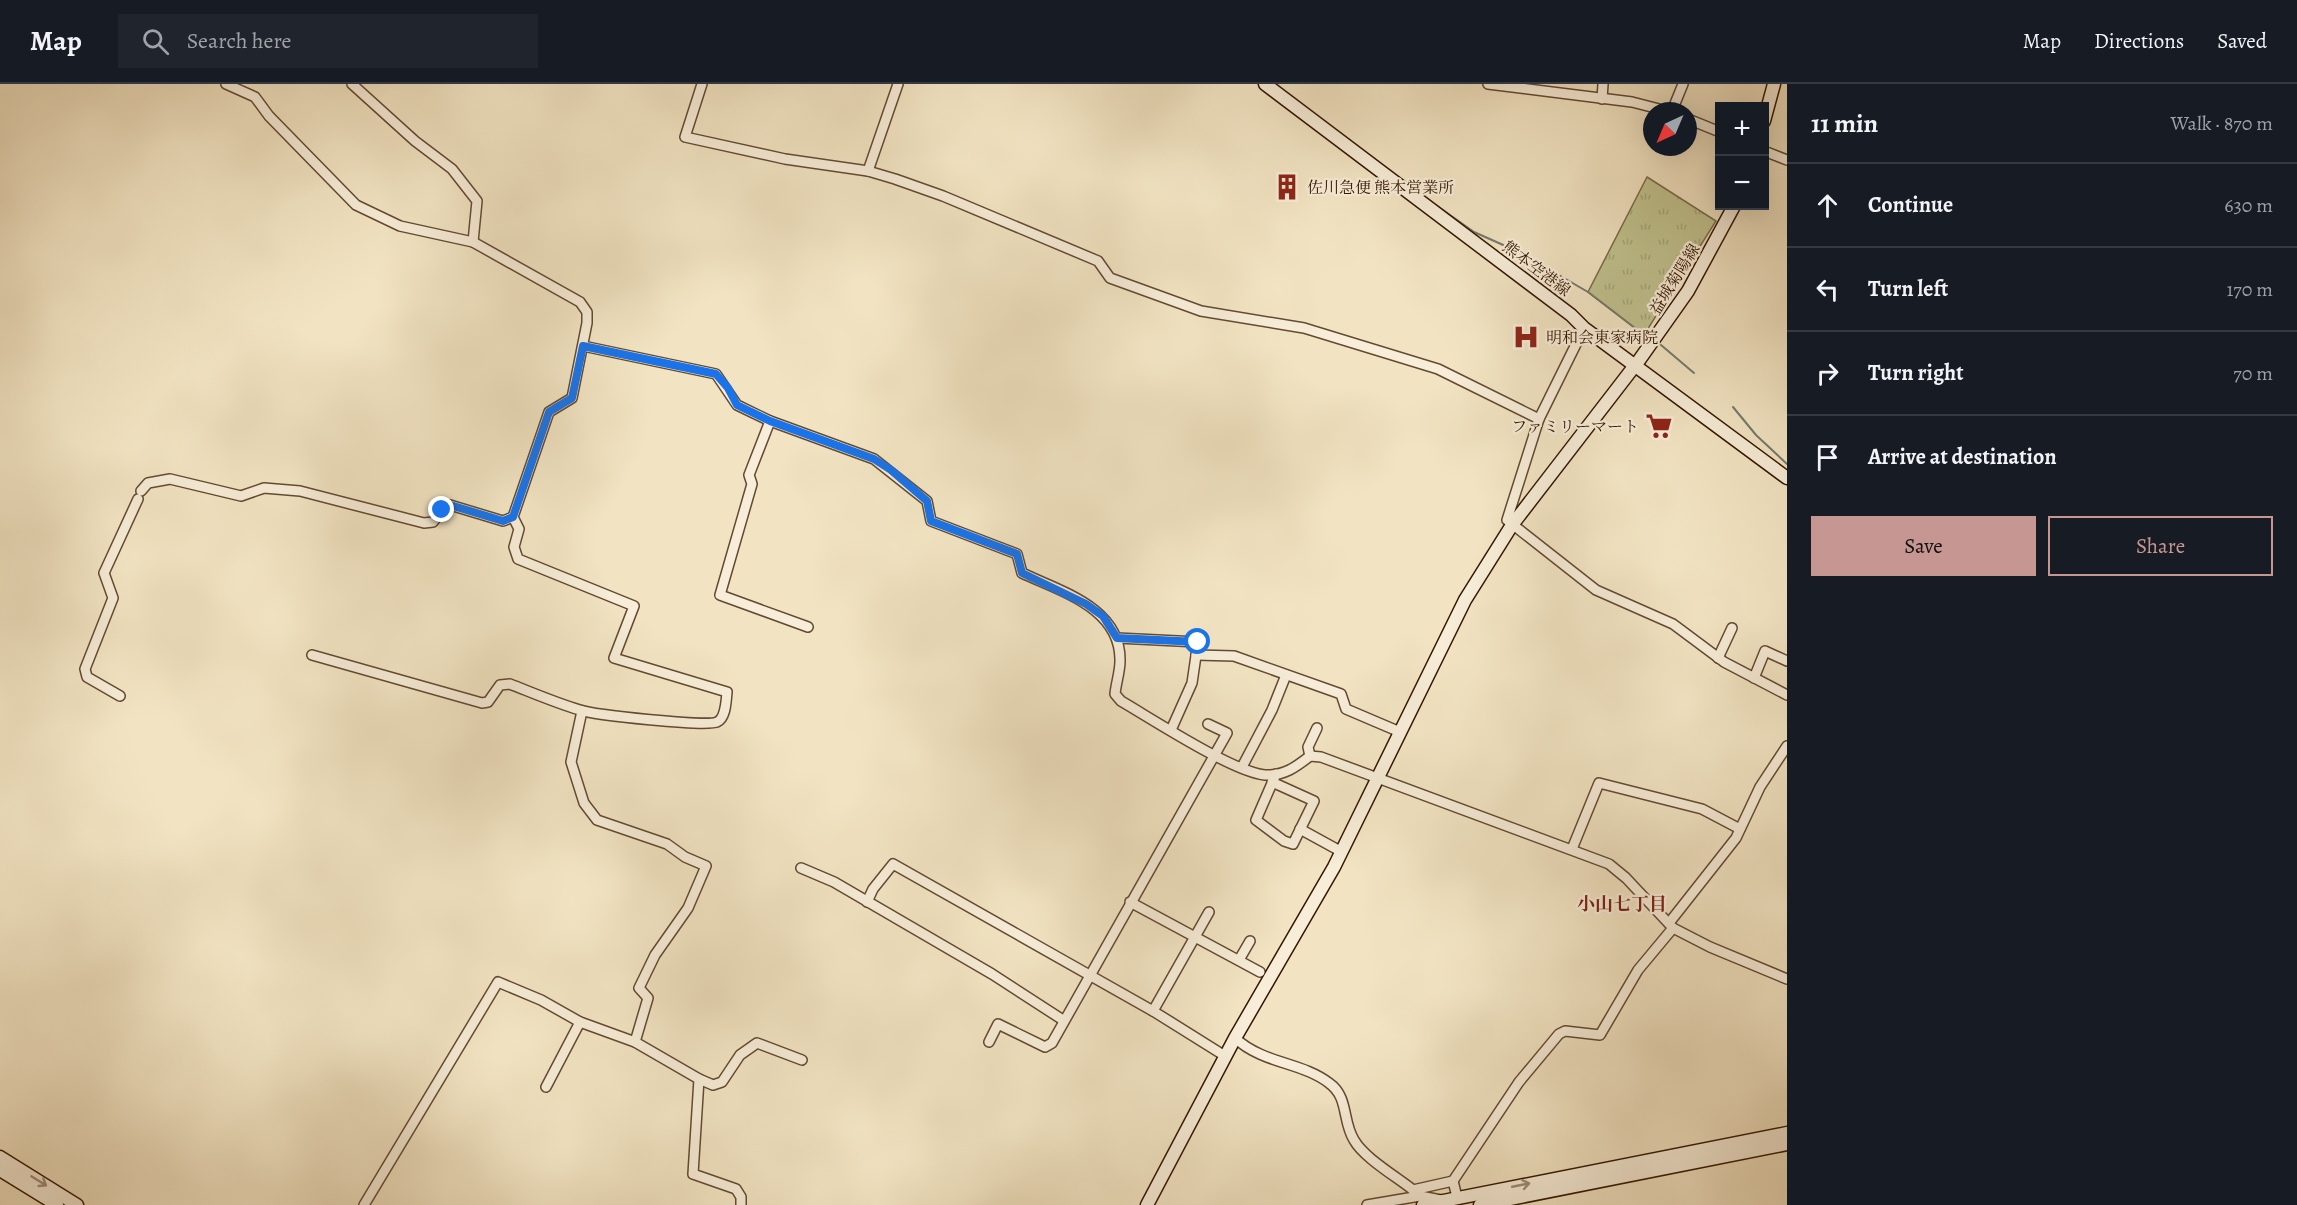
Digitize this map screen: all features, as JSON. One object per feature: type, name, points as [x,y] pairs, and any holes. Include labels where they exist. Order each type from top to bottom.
[{"type":"street","points":[[226,84],[255,97],[269,116],[356,205],[400,226],[473,242],[580,302],[588,312],[572,398],[549,412],[513,517],[519,529],[514,547],[518,559],[634,606],[614,658],[727,692],[722,718],[716,723],[672,723],[646,717],[582,711],[510,684],[500,685],[488,702],[482,702],[312,655]]},
{"type":"street","points":[[352,84],[415,141],[452,169],[477,201],[473,242]]},
{"type":"street","points":[[702,84],[685,137],[785,159],[868,171],[943,196],[1098,261],[1110,278],[1201,311],[1304,328],[1438,369],[1539,419]]},
{"type":"street","points":[[868,171],[898,84]]},
{"type":"street","name":"熊本空港線","points":[[1265,84],[1571,315],[1634,367],[1787,478]]},
{"type":"street","points":[[1488,84],[1643,105]]},
{"type":"street","points":[[1602,99],[1603,84]]},
{"type":"street","points":[[1676,102],[1683,84]]},
{"type":"street","points":[[1769,102],[1773,84]]},
{"type":"street","points":[[1697,123],[1715,130]]},
{"type":"street","points":[[1769,153],[1787,160]]},
{"type":"street","name":"益城菊陽線","points":[[1147,1205],[1225,1056],[1342,852],[1465,600],[1512,525],[1634,367],[1688,291],[1732,210]]},
{"type":"street","points":[[1584,328],[1539,419],[1507,520],[1596,590],[1673,624],[1718,658],[1787,695]]},
{"type":"street","points":[[583,346],[716,374],[728,388],[737,405],[770,421],[874,459],[927,501],[931,521],[1017,554],[1022,573],[1086,604],[1103,616],[1117,638],[1120,661],[1115,694],[1121,701],[1217,755],[1274,778],[1314,801],[1293,844],[1284,841],[1256,820],[1274,778],[1292,770],[1310,756]]},
{"type":"street","points":[[770,421],[749,475],[752,484],[720,595],[808,627]]},
{"type":"street","points":[[120,696],[87,677],[85,669],[114,598],[104,573],[139,495],[148,483],[171,479],[241,496],[264,488],[314,493],[424,523],[433,522],[442,510],[450,505],[503,521],[513,517]]},
{"type":"street","points":[[1718,658],[1732,628]]},
{"type":"street","points":[[1117,638],[1198,642],[1192,683],[1171,730]]},
{"type":"street","points":[[1754,678],[1765,651],[1787,661]]},
{"type":"street","points":[[1196,656],[1234,656],[1341,694],[1346,709],[1400,732]]},
{"type":"street","points":[[1242,767],[1272,710],[1286,675]]},
{"type":"street","points":[[582,711],[570,762],[584,803],[597,820],[667,844],[685,857],[706,866],[688,908],[655,955],[639,988],[648,998],[635,1042]]},
{"type":"street","points":[[989,1042],[998,1024],[1045,1047],[1052,1043],[1130,902],[1217,755],[1227,733],[1208,724]]},
{"type":"street","points":[[1310,756],[1308,747],[1317,728]]},
{"type":"street","points":[[1235,1038],[1249,1051],[1327,1081],[1340,1092],[1353,1139],[1361,1149],[1413,1190],[1453,1181],[1519,1082],[1552,1041],[1564,1031],[1600,1035],[1638,970],[1740,829],[1760,787],[1787,746]]},
{"type":"street","points":[[1310,756],[1378,778],[1499,825],[1609,864],[1671,925],[1710,947],[1787,979]]},
{"type":"street","points":[[1572,849],[1599,783],[1702,809],[1740,829]]},
{"type":"street","points":[[1300,829],[1342,852]]},
{"type":"street","points":[[867,902],[873,889],[893,864],[1153,1011],[1225,1056]]},
{"type":"street","points":[[801,868],[834,882],[992,974],[1063,1020]]},
{"type":"street","points":[[1130,902],[1195,934],[1260,972]]},
{"type":"street","points":[[1153,1011],[1209,912]]},
{"type":"street","points":[[1239,960],[1250,941]]},
{"type":"street","points":[[364,1205],[498,982],[541,1000],[580,1022],[635,1042],[712,1085],[722,1082],[740,1055],[757,1043],[802,1060]]},
{"type":"street","points":[[546,1087],[580,1022]]},
{"type":"street","points":[[699,1079],[693,1174],[736,1189],[741,1197],[741,1205]]},
{"type":"street","points":[[1367,1205],[1420,1196],[1458,1201],[1787,1133]]},
{"type":"street","points":[[1480,1205],[1787,1144]]},
{"type":"street","points":[[0,1158],[77,1205]]},
{"type":"street","points":[[0,1170],[57,1205]]},
{"type":"street","points":[[1453,1181],[1458,1201]]},
{"type":"street","points":[[1423,1205],[1443,1200]]},
{"type":"green space","points":[[1647,177],[1716,221],[1644,335],[1588,292]]},
{"type":"waterway","points":[[1426,198],[1474,232],[1519,252],[1588,292],[1644,335]]},
{"type":"waterway","points":[[1661,345],[1694,373]]},
{"type":"waterway","points":[[1733,407],[1756,435],[1787,464]]},
{"type":"place","name":"佐川急便 熊本営業所","points":[[1287,187]]},
{"type":"place","name":"明和会東家病院","points":[[1526,337]]},
{"type":"place","name":"ファミリーマート","points":[[1659,426]]},
{"type":"district","name":"小山七丁目","points":[[1622,904]]},
{"type":"route","points":[[442,510],[450,505],[503,521],[513,517],[549,412],[566,404],[572,398],[583,346],[716,374],[728,388],[737,405],[770,421],[874,459],[891,470],[927,501],[931,521],[1017,554],[1022,573],[1086,604],[1103,616],[1117,638],[1198,642]]}]
